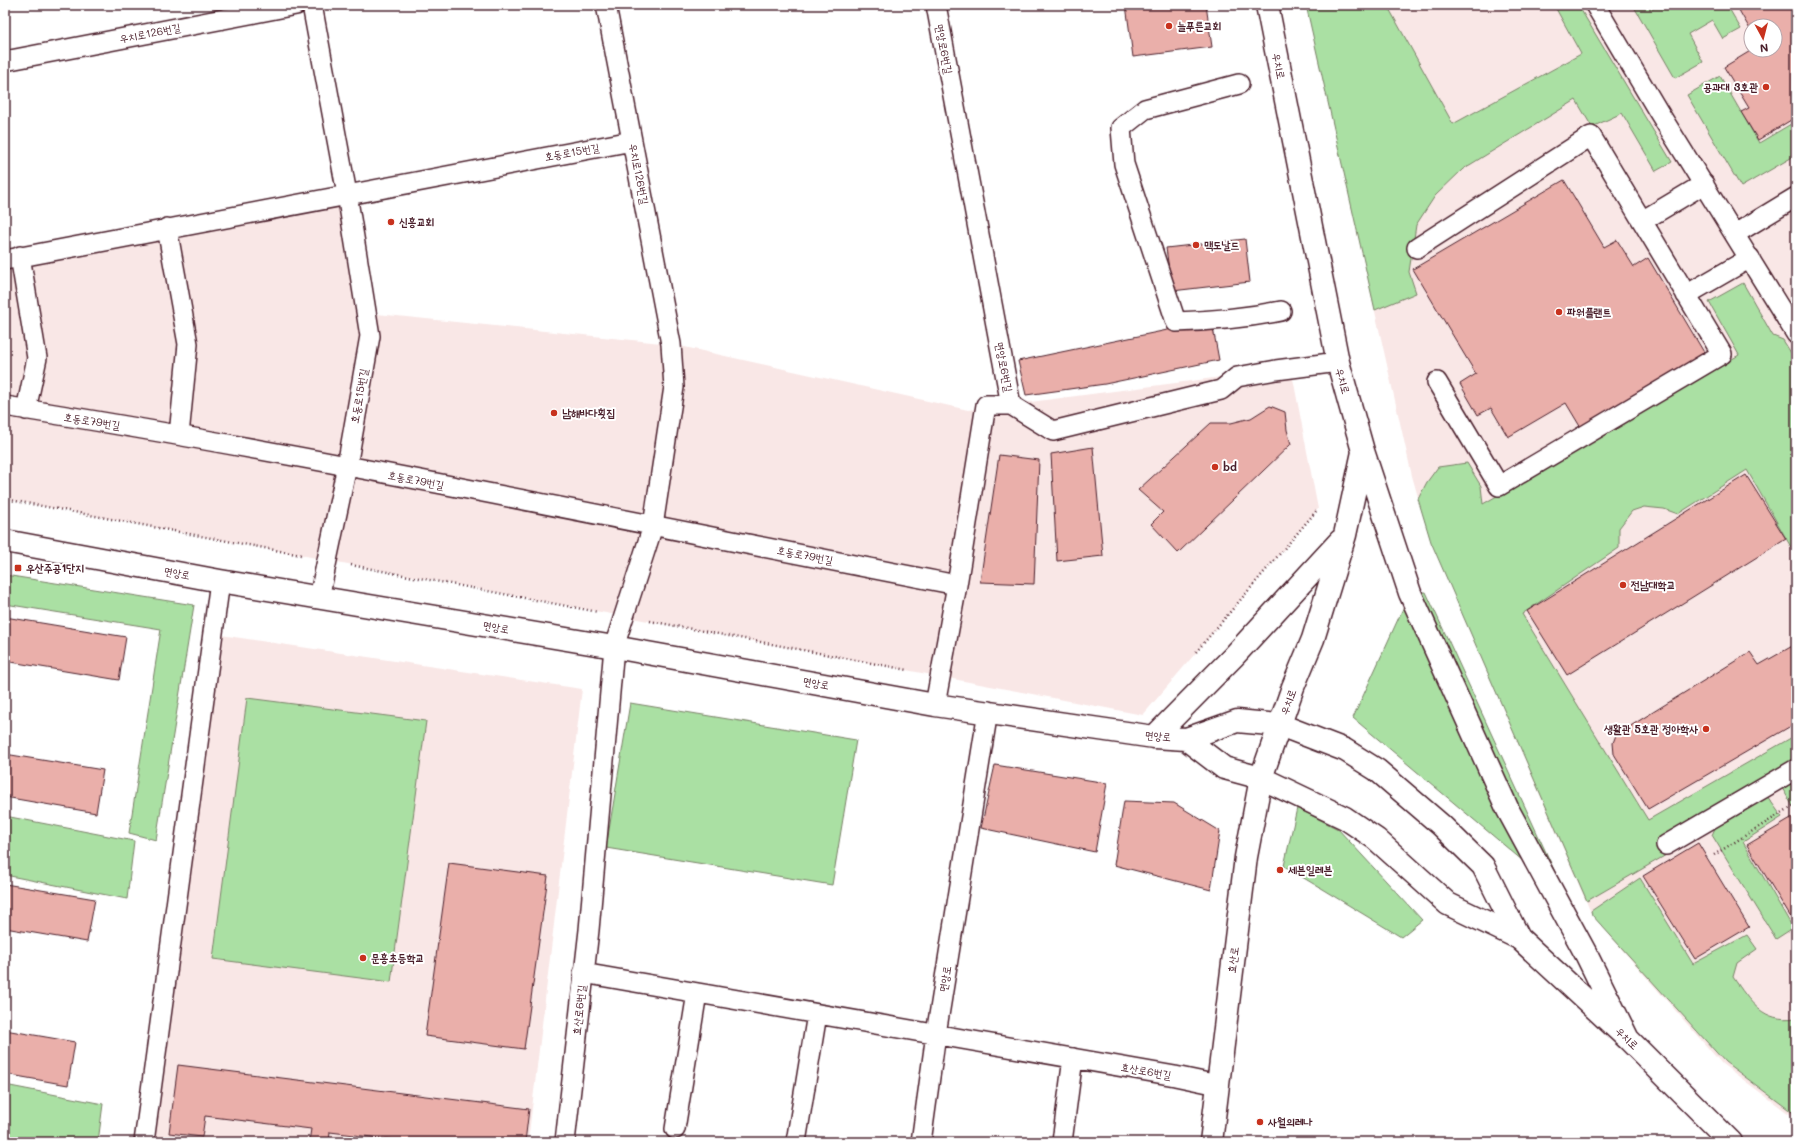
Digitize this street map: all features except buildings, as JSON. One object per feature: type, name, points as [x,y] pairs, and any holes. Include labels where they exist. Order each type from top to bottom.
[{"type":"main road","name":"우치로","points":[[1267,5],[1338,362],[1363,451],[1345,535],[1313,639],[1280,725],[1345,750],[1377,770],[1442,825],[1483,866],[1518,938]]},
{"type":"main road","points":[[1363,451],[1410,593],[1465,716],[1508,810],[1586,954],[1628,1039]]},
{"type":"main road","points":[[1154,737],[1233,657],[1345,535]]},
{"type":"main road","name":"면앙로","points":[[5,541],[220,582],[614,648],[935,705],[988,711],[1154,737],[1186,739],[1237,721],[1280,725]]},
{"type":"main road","name":"효산로","points":[[1211,1142],[1246,857],[1261,778],[1280,725]]},
{"type":"main road","name":"면앙로","points":[[1186,739],[1224,768],[1261,778]]},
{"type":"main road","name":"우치로","points":[[1261,778],[1317,803],[1345,818],[1376,839],[1448,904],[1518,938],[1628,1039],[1731,1142]]},
{"type":"lane","name":"우치로126번길","points":[[5,61],[296,5]]},
{"type":"lane","name":"호동로15번길","points":[[312,5],[347,194],[370,336],[347,466],[319,598]]},
{"type":"lane","name":"우치로126번길","points":[[606,5],[671,344],[674,387],[653,526]]},
{"type":"lane","name":"면앙로6번길","points":[[935,705],[957,585],[986,405],[1011,405],[936,5]]},
{"type":"lane","points":[[1595,5],[1658,111],[1796,334]]},
{"type":"lane","points":[[1239,84],[1146,109],[1121,128],[1124,164],[1176,322],[1255,316],[1281,311]]},
{"type":"lane","points":[[1417,248],[1591,136],[1722,354],[1499,486],[1437,382]]},
{"type":"lane","name":"호동로15번길","points":[[13,258],[632,141]]},
{"type":"lane","points":[[1642,221],[1704,184]]},
{"type":"lane","points":[[1734,234],[1796,197]]},
{"type":"lane","points":[[167,228],[188,344],[179,435]]},
{"type":"lane","points":[[13,258],[38,358],[26,410]]},
{"type":"lane","points":[[1686,295],[1750,258]]},
{"type":"lane","name":"우치로","points":[[1011,405],[1053,431],[1221,390],[1237,378],[1276,370],[1338,362]]},
{"type":"lane","name":"호동로79번길","points":[[5,406],[179,435],[347,466],[957,585]]},
{"type":"lane","points":[[583,973],[589,930],[614,648],[653,526]]},
{"type":"lane","points":[[144,1142],[220,582]]},
{"type":"lane","name":"면앙로","points":[[936,1034],[988,711]]},
{"type":"lane","points":[[1666,845],[1796,769]]},
{"type":"lane","name":"효산로6번길","points":[[565,1140],[583,973],[1073,1058],[1218,1085]]},
{"type":"lane","points":[[675,1129],[697,993]]},
{"type":"lane","points":[[796,1142],[817,1014]]},
{"type":"lane","points":[[921,1142],[936,1034]]},
{"type":"lane","points":[[1062,1142],[1073,1058]]},
{"type":"path","points":[[5,499],[940,676]]},
{"type":"path","points":[[1192,658],[1318,509]]},
{"type":"path","points":[[1714,855],[1796,804]]},
{"type":"shaded area","name":"전남대학교","points":[[1306,5],[1796,5],[1796,1119],[1722,1064],[1592,915],[1431,542],[1412,476]]},
{"type":"shaded area","points":[[347,194],[367,313],[671,344],[968,410],[1291,368],[1318,509],[1143,715],[5,499],[5,263]]},
{"type":"shaded area","name":"문흥초등학교","points":[[221,635],[582,689],[528,1142],[154,1142],[199,774]]},
{"type":"green space","points":[[1306,5],[1387,5],[1453,124],[1581,54],[1554,5],[1578,5],[1672,162],[1656,171],[1622,113],[1592,127],[1576,100],[1463,169],[1435,196],[1416,225],[1409,272],[1416,293],[1375,310]]},
{"type":"green space","points":[[1633,5],[1649,5],[1652,9],[1659,5],[1727,5],[1741,29],[1723,39],[1712,20],[1688,34],[1703,62],[1675,78]]},
{"type":"green space","points":[[1720,76],[1759,143],[1796,121],[1796,155],[1741,187],[1687,95]]},
{"type":"green space","points":[[1743,283],[1773,336],[1783,340],[1796,361],[1796,544],[1791,547],[1747,470],[1678,514],[1664,509],[1644,507],[1632,511],[1619,528],[1619,548],[1522,614],[1648,820],[1796,735],[1796,807],[1794,808],[1782,788],[1767,796],[1782,817],[1743,842],[1793,928],[1776,939],[1712,835],[1716,826],[1587,901],[1431,542],[1418,499],[1427,482],[1438,467],[1467,463],[1481,486],[1483,504],[1739,355],[1709,302]]},
{"type":"green space","points":[[5,575],[194,605],[156,840],[129,833],[161,629],[5,604]]},
{"type":"green space","points":[[1426,592],[1567,898],[1353,718],[1410,593]]},
{"type":"green space","points":[[247,698],[426,721],[391,982],[213,959]]},
{"type":"green space","points":[[630,703],[856,740],[832,885],[606,848]]},
{"type":"green space","points":[[1297,808],[1338,829],[1422,920],[1401,937],[1284,866]]},
{"type":"green space","points":[[5,816],[134,841],[127,899],[5,875]]},
{"type":"green space","points":[[1640,878],[1693,964],[1747,935],[1757,949],[1737,963],[1733,977],[1745,995],[1758,1009],[1775,1017],[1785,1019],[1796,1018],[1796,1115],[1725,1062],[1592,915],[1591,911]]},
{"type":"green space","points":[[5,1085],[103,1104],[98,1142],[5,1142]]},
{"type":"place","name":"늘푸른교회","points":[[1169,26]]},
{"type":"place","name":"공과대 3호관","points":[[1766,87]]},
{"type":"place","name":"신흥교회","points":[[391,222]]},
{"type":"place","name":"맥도날드","points":[[1196,245]]},
{"type":"place","name":"파워플랜트","points":[[1559,312]]},
{"type":"place","name":"남해바다횟집","points":[[554,413]]},
{"type":"place","name":"bd","points":[[1215,467]]},
{"type":"place","name":"우산주공1단지","points":[[18,568]]},
{"type":"place","name":"전남대학교","points":[[1623,585]]},
{"type":"place","name":"생활관 5호관 정아학사","points":[[1706,729]]},
{"type":"place","name":"세븐일레븐","points":[[1280,870]]},
{"type":"place","name":"문흥초등학교","points":[[363,958]]},
{"type":"place","name":"사월의레나","points":[[1260,1122]]}]
